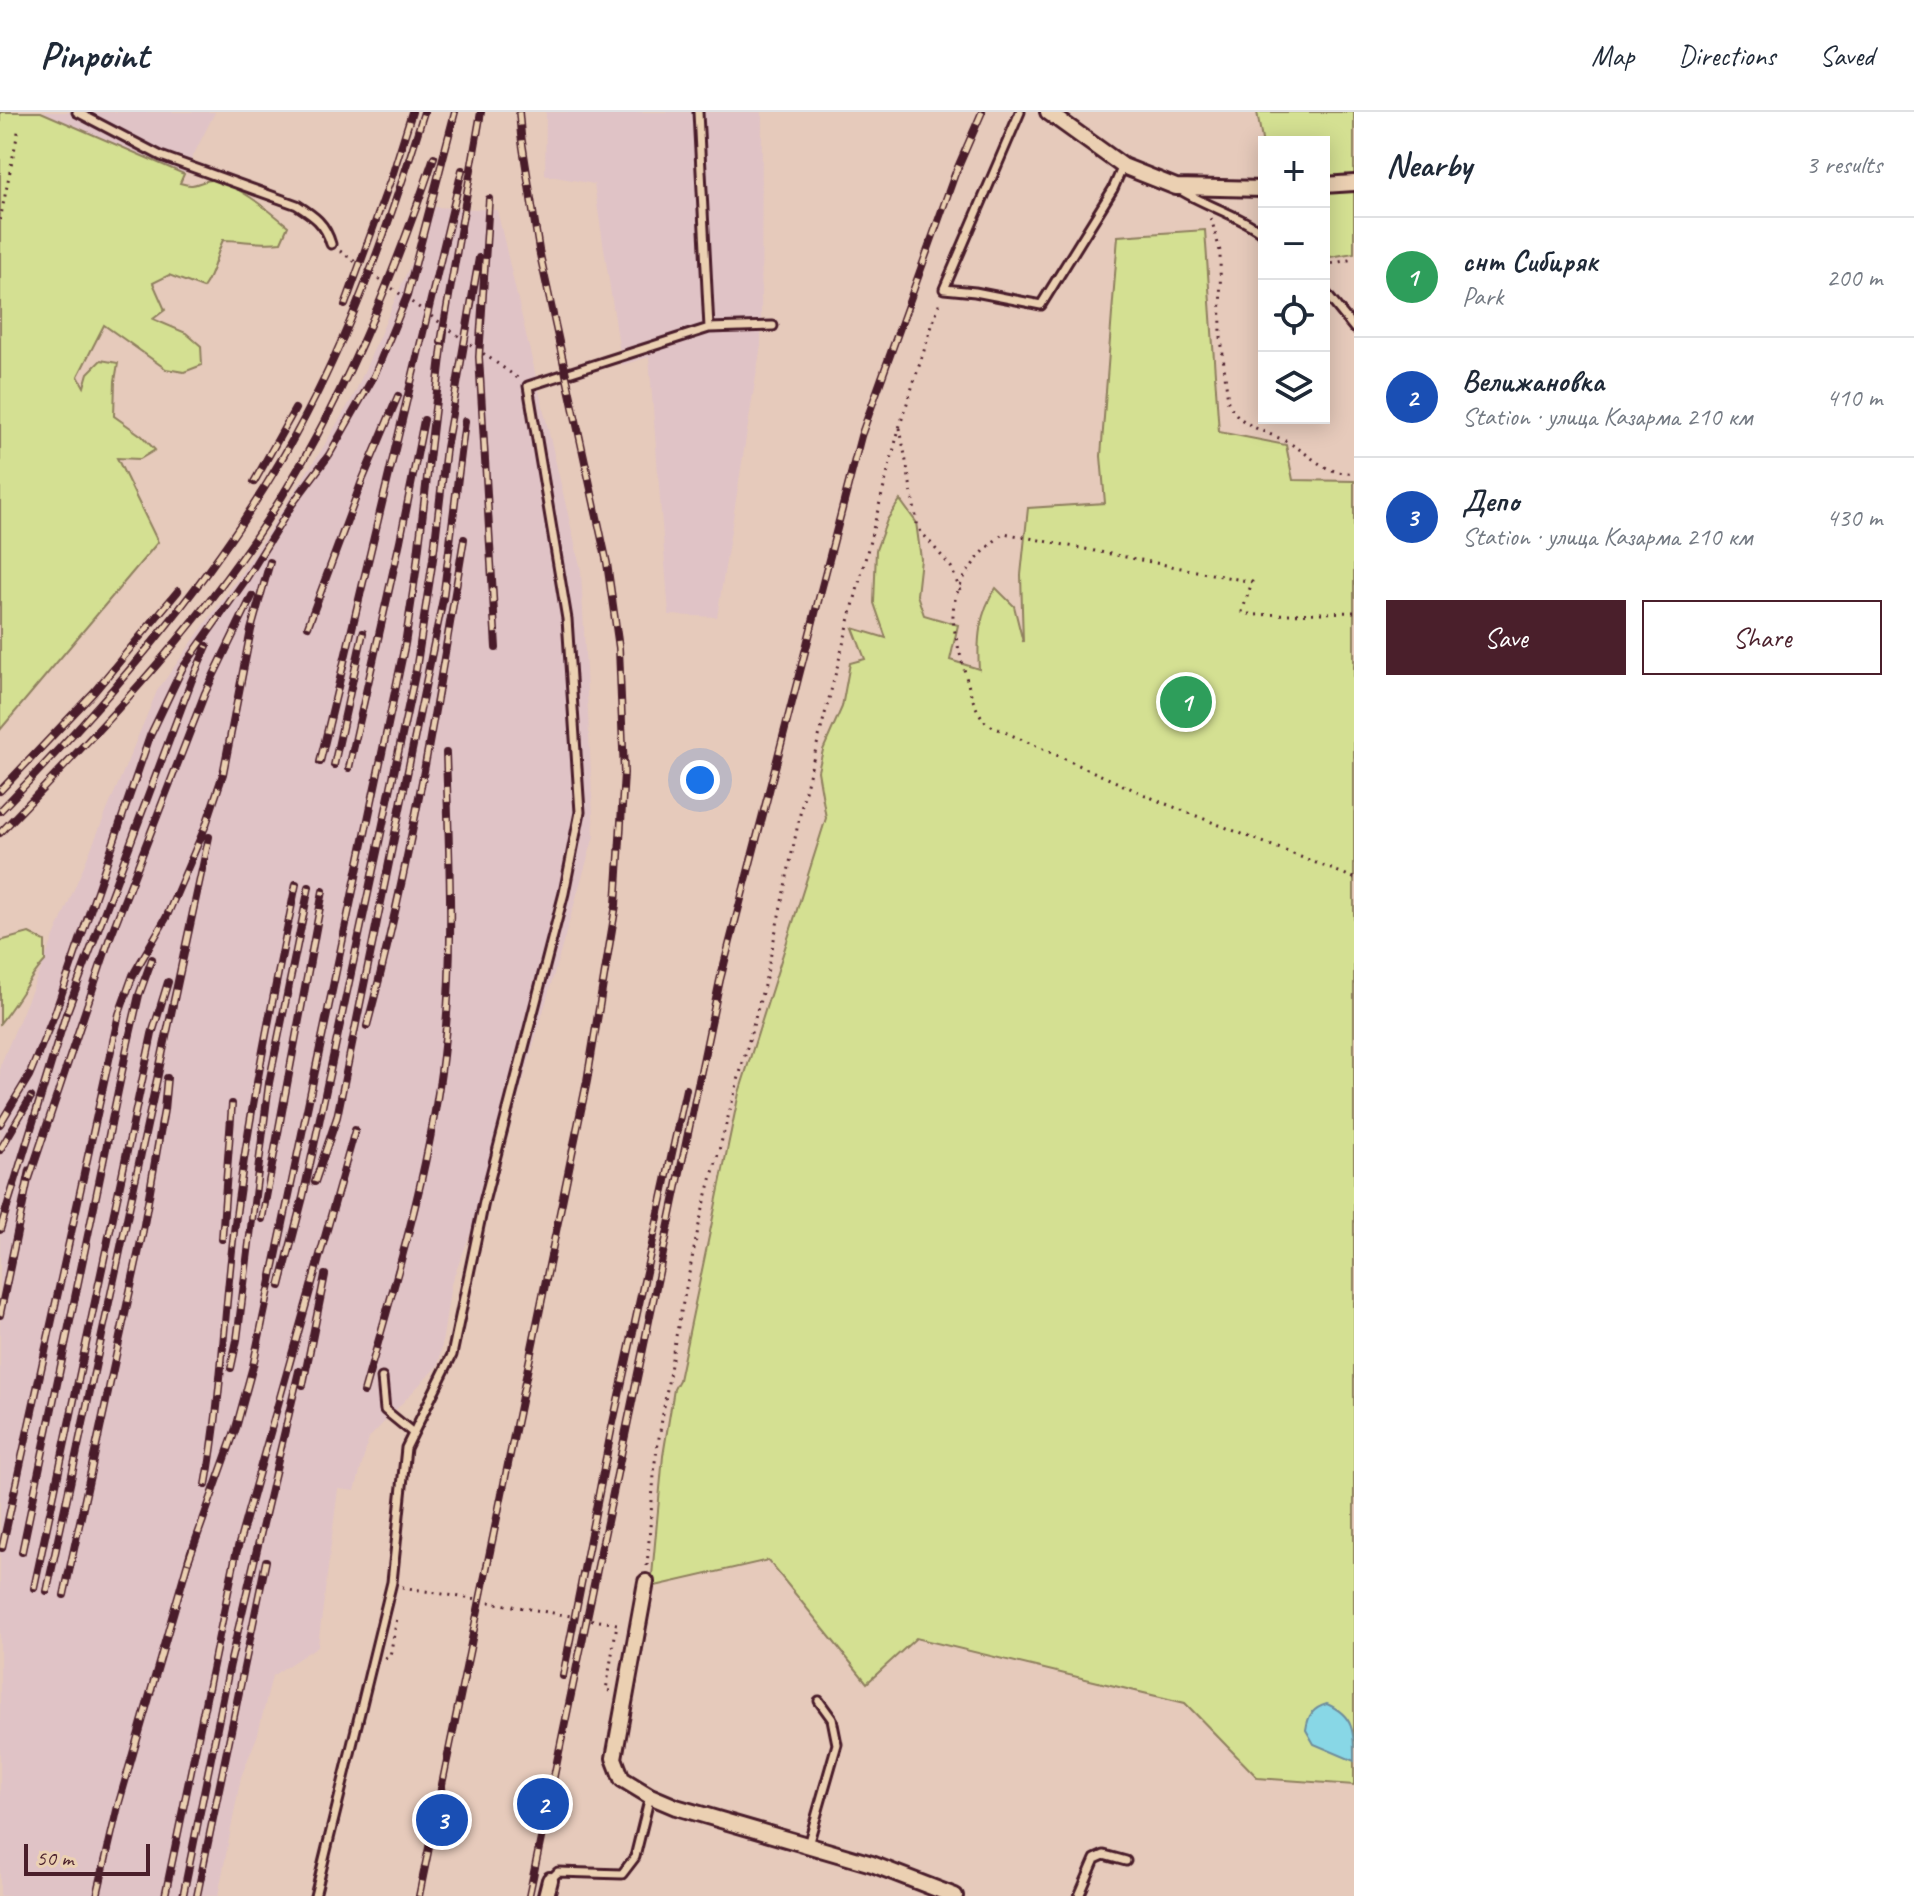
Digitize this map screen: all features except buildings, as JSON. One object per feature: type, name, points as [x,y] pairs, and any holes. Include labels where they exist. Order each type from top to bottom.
[{"type":"street","points":[[1048,112],[1123,166],[1176,187],[1258,189]]},
{"type":"street","points":[[1330,185],[1354,183]]},
{"type":"street","points":[[646,1582],[614,1758],[622,1779],[676,1807],[872,1864],[955,1896]]},
{"type":"street","points":[[546,1896],[550,1880]]},
{"type":"lane","points":[[77,112],[161,156],[297,205],[316,217],[327,230],[331,244]]},
{"type":"lane","points":[[698,112],[709,328]]},
{"type":"lane","points":[[1020,112],[944,289],[1041,305],[1113,189],[1123,166]]},
{"type":"lane","points":[[1176,187],[1208,206],[1247,221],[1258,229]]},
{"type":"lane","points":[[1330,298],[1354,328]]},
{"type":"lane","points":[[315,1896],[392,1582],[406,1448],[452,1355],[484,1202],[564,893],[580,812],[567,619],[528,386],[709,328],[773,326]]},
{"type":"lane","points":[[382,1378],[385,1410],[413,1433]]},
{"type":"lane","points":[[808,1845],[837,1744],[832,1719],[819,1701]]},
{"type":"lane","points":[[550,1880],[558,1872],[622,1874],[635,1857],[650,1796]]},
{"type":"lane","points":[[1079,1896],[1095,1859],[1104,1855],[1126,1861]]},
{"type":"path","points":[[0,220],[19,127]]},
{"type":"path","points":[[1208,206],[1220,251],[1222,349],[1228,402],[1232,411],[1247,424],[1292,444],[1324,468],[1354,473]]},
{"type":"path","points":[[331,244],[528,386]]},
{"type":"path","points":[[1330,264],[1354,259]]},
{"type":"path","points":[[646,1582],[655,1462],[674,1346],[700,1220],[766,978],[804,795],[900,425],[944,289]]},
{"type":"path","points":[[900,425],[918,528],[951,567],[960,590]]},
{"type":"path","points":[[1354,612],[1253,615],[1242,612],[1252,582],[1004,533],[988,545],[973,564],[960,590],[953,615],[975,710],[987,724],[1161,802],[1354,878]]},
{"type":"path","points":[[402,1587],[617,1624],[606,1690]]},
{"type":"shaded area","points":[[41,112],[215,112],[184,174]]},
{"type":"shaded area","points":[[546,112],[762,112],[761,345],[717,617],[669,615],[649,357],[622,365],[594,184],[545,175]]},
{"type":"shaded area","points":[[435,207],[497,210],[581,570],[594,836],[504,1147],[451,1284],[439,1364],[369,1438],[355,1491],[338,1489],[318,1646],[272,1676],[258,1734],[241,1777],[218,1896],[0,1896],[0,1066],[157,691],[242,572],[354,395]]},
{"type":"green space","points":[[0,112],[41,112],[184,174],[180,183],[193,185],[219,181],[251,198],[288,226],[281,242],[223,240],[203,288],[169,275],[153,283],[165,310],[153,319],[186,333],[201,346],[202,365],[184,372],[166,369],[104,325],[78,376],[84,387],[88,373],[101,360],[118,363],[114,416],[142,436],[155,450],[140,459],[117,458],[158,542],[0,730]]},
{"type":"green space","points":[[1257,112],[1354,112],[1354,253],[1330,257],[1330,136],[1261,136]]},
{"type":"green space","points":[[1205,230],[1219,432],[1286,445],[1293,480],[1354,481],[1354,1785],[1258,1778],[1185,1703],[916,1638],[867,1683],[768,1560],[651,1587],[663,1456],[674,1389],[679,1380],[739,1093],[826,818],[818,771],[823,750],[842,707],[850,663],[865,659],[853,628],[886,638],[874,603],[876,550],[887,520],[900,500],[916,522],[921,559],[917,595],[924,615],[958,625],[950,660],[979,669],[980,627],[996,588],[1014,606],[1023,642],[1021,575],[1028,508],[1105,503],[1101,456],[1118,236]]},
{"type":"green space","points":[[29,933],[45,941],[45,961],[0,1023],[0,941]]},
{"type":"water","points":[[1327,1704],[1343,1714],[1351,1726],[1354,1761],[1314,1744],[1306,1730],[1312,1713]]},
{"type":"railway","points":[[345,305],[412,112]]},
{"type":"railway","points":[[0,811],[116,685],[189,597],[284,455],[327,373],[364,288],[424,112]]},
{"type":"railway","points":[[0,1124],[29,1076],[55,1013],[150,736],[182,669],[246,579],[293,503],[329,455],[374,376],[407,296],[455,112]]},
{"type":"railway","points":[[441,342],[481,112]]},
{"type":"railway","points":[[419,1896],[587,1081],[616,905],[624,773],[619,648],[607,563],[539,250],[519,112]]},
{"type":"railway","points":[[529,1896],[720,980],[861,436],[955,174],[982,112]]},
{"type":"railway","points":[[0,833],[175,644],[267,520],[318,434],[362,344],[434,157]]},
{"type":"railway","points":[[320,762],[462,170]]},
{"type":"railway","points":[[489,199],[479,357],[496,648]]},
{"type":"railway","points":[[280,1286],[303,1197],[416,670],[446,448],[479,258]]},
{"type":"railway","points":[[188,1562],[236,1428],[253,1366],[405,644],[444,331]]},
{"type":"railway","points":[[308,626],[362,481],[398,396]]},
{"type":"railway","points":[[254,482],[295,409]]},
{"type":"railway","points":[[349,768],[424,420]]},
{"type":"railway","points":[[315,1182],[337,1117],[443,599],[465,421]]},
{"type":"railway","points":[[367,1026],[409,845],[464,539]]},
{"type":"railway","points":[[2,1548],[119,1014],[133,975],[166,918],[206,825],[223,774],[251,630],[270,562]]},
{"type":"railway","points":[[0,791],[94,692],[178,591]]},
{"type":"railway","points":[[29,1179],[109,940],[205,693],[252,596]]},
{"type":"railway","points":[[334,765],[363,633]]},
{"type":"railway","points":[[67,1012],[207,646]]},
{"type":"railway","points":[[364,1392],[430,1141],[443,1056],[450,943],[446,753]]},
{"type":"railway","points":[[47,1591],[209,837]]},
{"type":"railway","points":[[206,1485],[246,1145],[296,884]]},
{"type":"railway","points":[[231,1368],[269,1083],[309,887]]},
{"type":"railway","points":[[262,1219],[323,891]]},
{"type":"railway","points":[[22,1552],[128,1043],[139,995],[152,959]]},
{"type":"railway","points":[[34,1588],[152,1034],[168,982]]},
{"type":"railway","points":[[0,1230],[66,1014]]},
{"type":"railway","points":[[64,1595],[142,1236],[167,1078]]},
{"type":"railway","points":[[563,1676],[611,1432],[686,1089]]},
{"type":"railway","points":[[0,1150],[31,1097]]},
{"type":"railway","points":[[222,1239],[232,1104]]},
{"type":"railway","points":[[165,1896],[236,1554],[355,1130]]},
{"type":"railway","points":[[0,1315],[30,1170]]},
{"type":"railway","points":[[303,1385],[325,1275]]},
{"type":"railway","points":[[183,1896],[230,1664],[299,1371]]},
{"type":"railway","points":[[97,1896],[118,1806],[191,1551]]},
{"type":"railway","points":[[197,1896],[266,1561]]},
{"type":"place","name":"снт Сибиряк","points":[[1186,702]]},
{"type":"place","name":"Велижановка","points":[[543,1804]]},
{"type":"place","name":"Депо","points":[[442,1820]]}]
